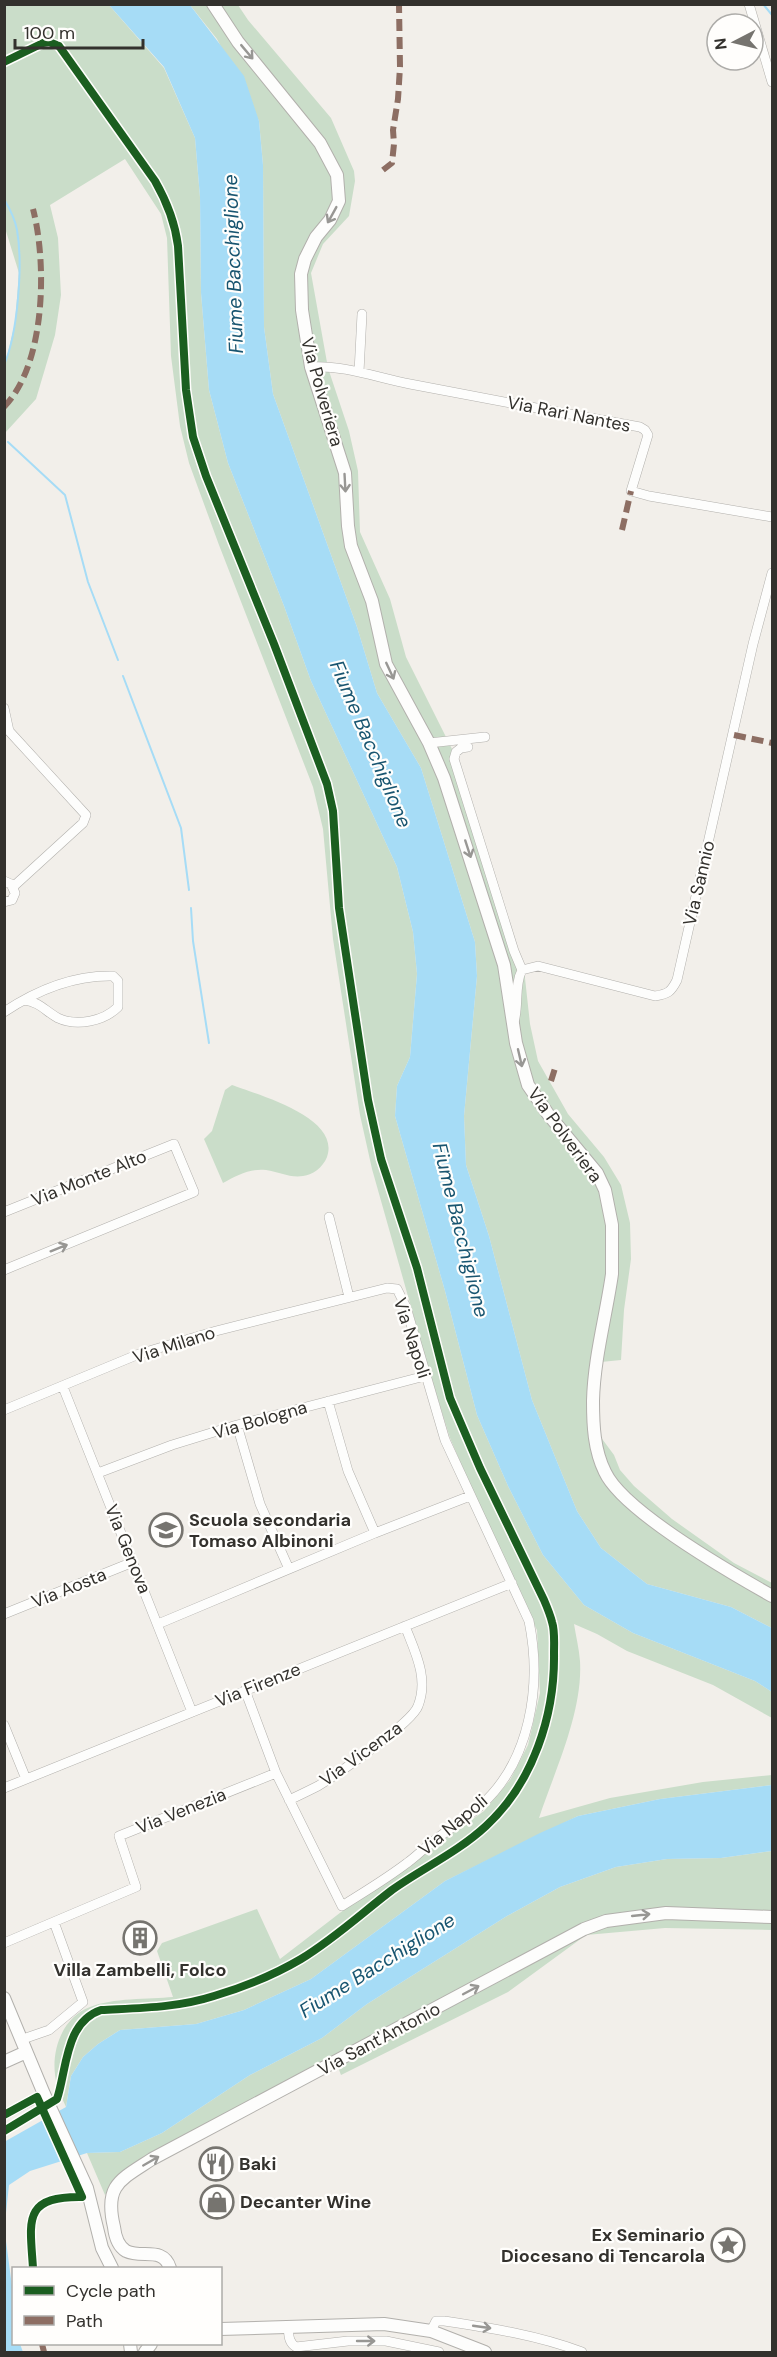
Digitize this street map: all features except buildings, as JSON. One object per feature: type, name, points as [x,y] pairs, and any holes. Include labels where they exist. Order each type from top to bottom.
[{"type":"street","name":"Via Polveriera","points":[[213,4],[238,42],[320,143],[337,175],[339,201],[330,220],[310,248],[301,274],[302,310],[311,367],[345,473],[351,546],[372,601],[386,664],[429,743],[444,778],[494,931],[508,984],[521,1063],[528,1085],[548,1114],[587,1160],[605,1190],[612,1225],[612,1274],[593,1398],[594,1433],[599,1457],[605,1473],[628,1500],[728,1571],[772,1596]]},
{"type":"street","points":[[749,4],[772,82]]},
{"type":"street","points":[[360,372],[363,314]]},
{"type":"street","name":"Via Rari Nantes","points":[[311,367],[323,366],[360,372],[404,383],[640,427],[645,429],[648,435],[631,491],[772,517]]},
{"type":"street","name":"Via Sannio","points":[[522,970],[538,966],[656,996],[667,995],[671,992],[677,980],[753,644],[772,573]]},
{"type":"street","points":[[4,708],[9,732],[86,815],[83,823],[14,886],[14,897],[4,902]]},
{"type":"street","points":[[429,743],[485,737]]},
{"type":"street","points":[[468,747],[456,752],[454,759],[522,970],[518,977],[517,1011],[514,1022]]},
{"type":"street","points":[[4,881],[14,886]]},
{"type":"street","points":[[4,1012],[24,1000],[50,987],[88,976],[113,976],[118,981],[118,1007],[107,1015],[89,1021],[65,1021],[38,1003],[24,1000]]},
{"type":"street","name":"Via Monte Alto","points":[[4,1212],[174,1144],[194,1192],[4,1270]]},
{"type":"street","points":[[329,1217],[349,1297]]},
{"type":"street","name":"Via Milano","points":[[4,1410],[150,1351],[216,1331],[349,1297],[387,1288],[397,1289]]},
{"type":"street","name":"Via Napoli","points":[[245,1690],[276,1773],[342,1906],[408,1863],[480,1806],[505,1777],[522,1742],[530,1718],[533,1693],[533,1641],[529,1621],[445,1440],[403,1298],[397,1289]]},
{"type":"street","name":"Via Bologna","points":[[98,1473],[172,1445],[237,1425],[425,1376]]},
{"type":"street","name":"Via Genova","points":[[63,1387],[192,1712]]},
{"type":"street","points":[[328,1401],[348,1472],[375,1533]]},
{"type":"street","points":[[237,1425],[260,1504],[289,1569]]},
{"type":"street","points":[[158,1624],[375,1533],[470,1496]]},
{"type":"street","name":"Via Aosta","points":[[4,1614],[133,1562]]},
{"type":"street","name":"Via Firenze","points":[[4,1788],[512,1583]]},
{"type":"street","name":"Via Vicenza","points":[[289,1800],[318,1786],[406,1722],[418,1707],[423,1681],[418,1659],[405,1626]]},
{"type":"street","points":[[4,1725],[26,1779]]},
{"type":"street","name":"Via Venezia","points":[[4,1943],[135,1887],[119,1836],[276,1773]]},
{"type":"street","name":"Via Sant'Antonio","points":[[169,2267],[164,2258],[158,2255],[126,2251],[118,2243],[110,2210],[113,2190],[122,2180],[152,2159],[584,1929],[614,1920],[666,1912],[772,1917]]},
{"type":"street","points":[[22,2039],[49,2030],[83,2002],[54,1922]]},
{"type":"street","points":[[4,1998],[87,2188],[102,2248],[112,2267]]},
{"type":"street","points":[[4,2009],[34,2078],[44,2094]]},
{"type":"street","points":[[4,2062],[24,2053]]},
{"type":"street","points":[[4,2115],[44,2094]]},
{"type":"street","points":[[431,2331],[436,2320],[465,2324],[498,2329],[582,2352]]},
{"type":"street","points":[[222,2329],[384,2324],[431,2331],[485,2352]]},
{"type":"street","points":[[306,2325],[307,2344]]},
{"type":"street","points":[[288,2326],[289,2338],[295,2350],[307,2344],[386,2341],[440,2352]]},
{"type":"green space","points":[[5,5],[109,5],[164,68],[195,138],[200,197],[201,293],[209,390],[228,463],[311,681],[397,867],[413,932],[417,974],[410,1057],[397,1086],[395,1116],[445,1291],[477,1415],[508,1486],[543,1555],[584,1605],[633,1633],[755,1681],[772,1692],[772,1718],[713,1685],[627,1651],[574,1624],[580,1661],[577,1700],[567,1741],[539,1818],[610,1798],[703,1782],[772,1775],[772,1785],[660,1799],[578,1816],[445,1881],[311,1979],[244,2010],[196,2024],[120,2030],[83,2057],[71,2076],[66,2107],[55,2074],[56,2050],[64,2029],[80,2012],[99,2004],[120,2000],[173,1997],[157,1951],[162,1943],[257,1909],[280,1959],[345,1909],[484,1811],[510,1780],[528,1745],[540,1693],[537,1630],[512,1583],[450,1438],[372,1169],[360,1115],[333,939],[323,829],[313,787],[189,463],[180,426],[171,356],[167,238],[161,214],[125,159],[50,205],[58,238],[61,295],[55,335],[36,399],[5,433],[5,365],[15,323],[19,273],[5,228]]},
{"type":"green space","points":[[190,5],[238,5],[248,20],[331,118],[354,171],[355,181],[349,216],[323,244],[311,273],[328,368],[349,431],[358,471],[360,532],[390,599],[406,657],[456,757],[524,969],[530,1024],[538,1061],[568,1114],[604,1157],[621,1185],[630,1223],[631,1259],[624,1310],[621,1360],[601,1362],[597,1432],[614,1455],[620,1470],[634,1486],[672,1519],[734,1563],[772,1583],[772,1628],[731,1607],[647,1584],[601,1548],[577,1511],[532,1400],[489,1236],[466,1165],[464,1116],[477,976],[475,942],[421,768],[377,693],[357,627],[273,394],[264,327],[263,165],[259,121],[217,39]]},
{"type":"green space","points":[[232,1085],[294,1110],[310,1119],[322,1130],[328,1143],[327,1157],[320,1167],[310,1174],[298,1176],[254,1170],[223,1183],[204,1139],[212,1131],[225,1090]]},
{"type":"green space","points":[[772,1851],[772,1930],[665,1928],[586,1935],[508,1992],[341,2075],[336,2062],[215,2126],[133,2164],[115,2179],[105,2195],[87,2153],[120,2152],[162,2133],[250,2075],[322,2038],[367,2004],[507,1916],[560,1887],[616,1867],[667,1859],[721,1858]]},
{"type":"water","name":"Fiume Bacchiglione","points":[[109,5],[190,5],[244,76],[259,121],[263,165],[264,327],[273,394],[357,627],[377,693],[421,768],[475,942],[477,976],[464,1116],[466,1165],[489,1236],[532,1400],[577,1511],[601,1548],[647,1584],[731,1607],[772,1628],[772,1692],[755,1681],[633,1633],[584,1605],[543,1555],[508,1486],[477,1415],[445,1291],[395,1116],[397,1086],[410,1057],[417,974],[413,932],[397,867],[311,681],[228,463],[209,390],[201,293],[200,197],[195,138],[164,67]]},
{"type":"water","name":"Fiume Bacchiglione","points":[[772,1785],[772,1851],[721,1858],[667,1859],[616,1867],[560,1887],[507,1916],[367,2004],[322,2038],[250,2075],[162,2133],[120,2152],[87,2153],[30,2171],[9,2185],[6,2241],[12,2286],[12,2345],[20,2345],[23,2352],[5,2352],[4,2142],[66,2107],[71,2076],[83,2057],[98,2044],[120,2030],[196,2024],[244,2010],[311,1979],[445,1881],[578,1816],[660,1799]]},
{"type":"waterway","points":[[763,4],[772,15]]},
{"type":"waterway","points":[[4,199],[12,214],[19,244],[16,317],[4,365]]},
{"type":"waterway","points":[[8,442],[65,495],[88,582],[118,660]]},
{"type":"waterway","points":[[123,676],[181,828],[189,890]]},
{"type":"waterway","points":[[191,908],[193,941],[209,1043]]},
{"type":"marked path","points":[[383,170],[392,163],[394,144],[393,130],[400,67],[399,4]]},
{"type":"marked path","points":[[4,407],[18,388],[28,366],[40,312],[40,257],[33,209]]},
{"type":"marked path","points":[[622,530],[631,491]]},
{"type":"marked path","points":[[734,735],[772,743]]},
{"type":"marked path","points":[[551,1081],[556,1065]]},
{"type":"marked path","points":[[42,2345],[44,2352]]},
{"type":"cycle path","points":[[4,62],[43,43],[49,42],[59,46],[155,181],[170,212],[178,246],[186,390],[193,437],[206,476],[274,644],[327,784],[333,811],[339,908],[368,1100],[381,1159],[417,1268],[450,1398],[480,1468],[544,1600],[553,1626],[554,1641],[550,1700],[538,1747],[517,1790],[486,1826],[452,1852],[392,1890],[325,1943],[280,1970],[248,1985],[200,2000],[158,2007],[101,2010],[89,2016],[80,2025],[69,2048],[57,2099],[4,2131]]},
{"type":"cycle path","points":[[4,2115],[37,2097],[82,2197],[49,2201],[39,2207],[34,2214],[31,2225],[33,2267]]},
{"type":"place","name":"Scuola secondaria Tomaso Albinoni","points":[[166,1530]]},
{"type":"place","name":"Villa Zambelli, Folco","points":[[140,1938]]},
{"type":"place","name":"Baki","points":[[216,2164]]},
{"type":"place","name":"Decanter Wine","points":[[217,2202]]},
{"type":"place","name":"Ex Seminario Diocesano di Tencarola","points":[[728,2245]]}]
